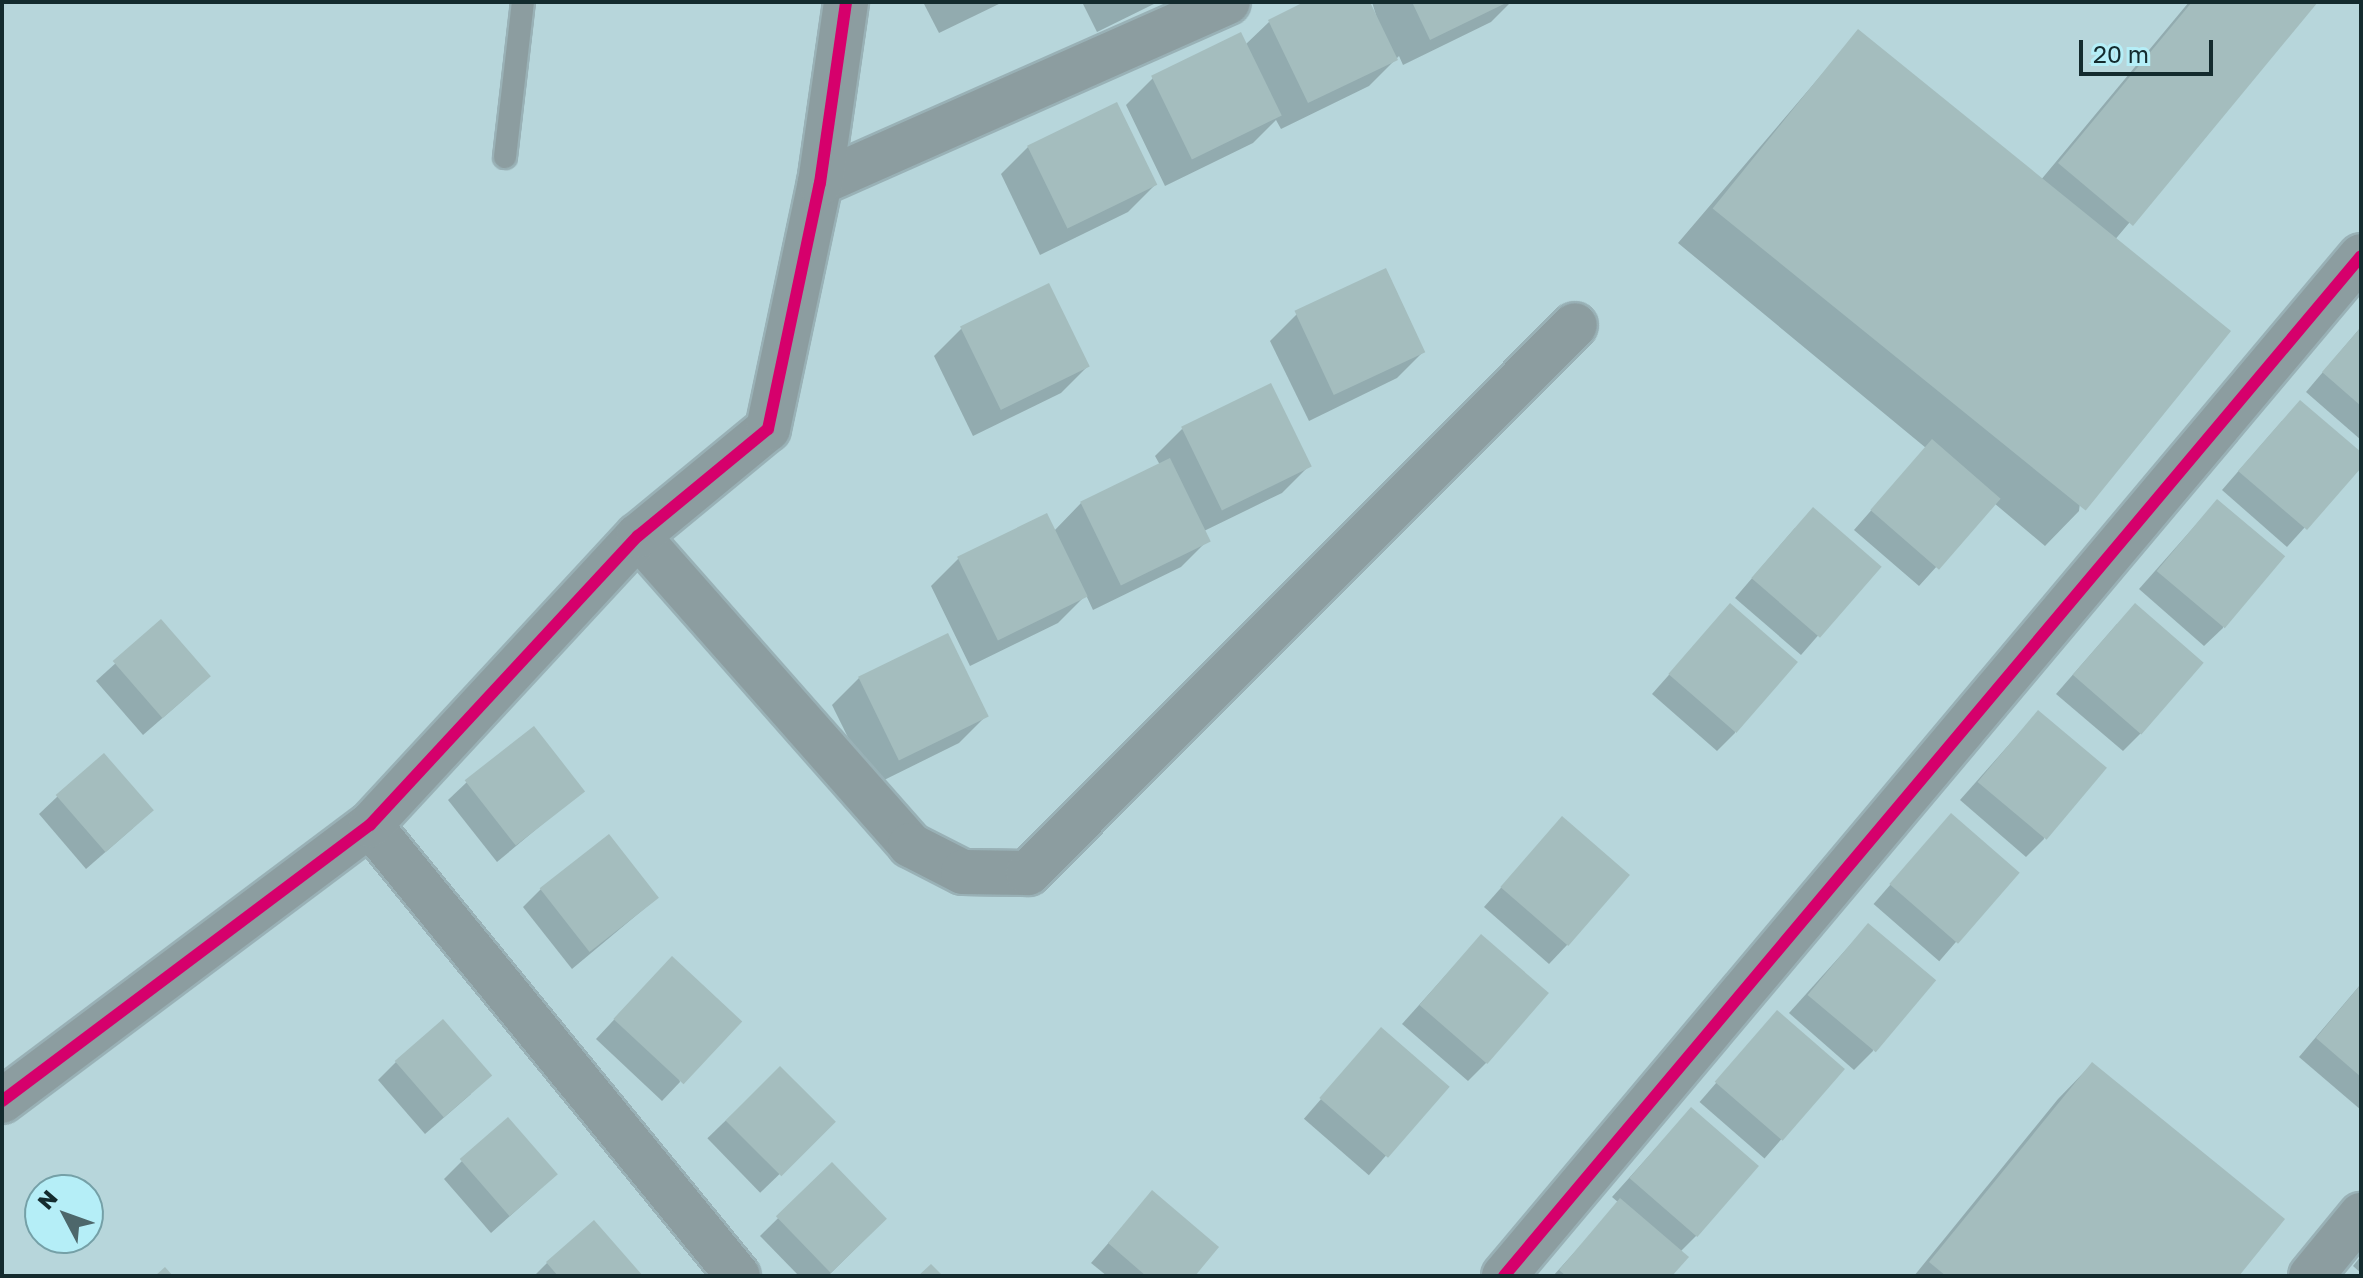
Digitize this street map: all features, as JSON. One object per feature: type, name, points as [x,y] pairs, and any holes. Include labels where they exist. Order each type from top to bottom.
[{"type":"street","points":[[2,1101],[370,825],[638,536],[768,429],[820,183],[846,2]]},
{"type":"street","points":[[820,183],[1228,2]]},
{"type":"street","points":[[1504,1276],[2361,256]]},
{"type":"street","points":[[638,536],[910,845],[963,872],[1028,873],[1575,325]]},
{"type":"street","points":[[370,825],[738,1276]]},
{"type":"street","points":[[2311,1276],[2361,1215]]},
{"type":"lane","points":[[505,157],[523,2]]},
{"type":"building","points":[[1304,2],[1370,2],[1398,60],[1308,103],[1268,20]]},
{"type":"building","points":[[1412,2],[1508,2],[1430,40]]},
{"type":"building","points":[[2192,2],[2318,2],[2133,226],[2058,163]]},
{"type":"building","points":[[1858,29],[2231,331],[2086,511],[1713,209]]},
{"type":"building","points":[[1241,32],[1282,116],[1192,159],[1151,76]]},
{"type":"building","points":[[1117,102],[1157,185],[1067,229],[1027,146]]},
{"type":"building","points":[[1386,268],[1425,352],[1334,395],[1294,311]]},
{"type":"building","points":[[1049,283],[1090,367],[1001,410],[960,326]]},
{"type":"building","points":[[2361,327],[2361,406],[2322,372]]},
{"type":"building","points":[[1271,383],[1312,467],[1222,510],[1181,427]]},
{"type":"building","points":[[2300,400],[2361,452],[2361,468],[2307,530],[2238,471]]},
{"type":"building","points":[[1932,439],[2001,499],[1939,570],[1870,510]]},
{"type":"building","points":[[1170,458],[1211,542],[1121,585],[1080,502]]},
{"type":"building","points":[[2217,499],[2285,556],[2225,628],[2157,571]]},
{"type":"building","points":[[1813,507],[1882,567],[1820,638],[1751,578]]},
{"type":"building","points":[[1047,513],[1088,597],[998,640],[957,557]]},
{"type":"building","points":[[1730,603],[1798,662],[1736,733],[1668,674]]},
{"type":"building","points":[[2135,603],[2204,663],[2141,734],[2073,675]]},
{"type":"building","points":[[161,619],[211,676],[163,718],[113,661]]},
{"type":"building","points":[[948,633],[989,717],[899,760],[858,677]]},
{"type":"building","points":[[2038,710],[2107,768],[2047,840],[1978,782]]},
{"type":"building","points":[[534,726],[585,791],[516,846],[465,780]]},
{"type":"building","points":[[104,753],[154,810],[106,852],[56,795]]},
{"type":"building","points":[[1951,813],[2020,873],[1958,944],[1889,884]]},
{"type":"building","points":[[1562,816],[1630,875],[1568,946],[1500,887]]},
{"type":"building","points":[[609,834],[659,898],[590,952],[540,888]]},
{"type":"building","points":[[1868,923],[1936,980],[1876,1052],[1808,995]]},
{"type":"building","points":[[1481,934],[1549,993],[1487,1064],[1419,1005]]},
{"type":"building","points":[[672,956],[742,1021],[684,1084],[613,1019]]},
{"type":"building","points":[[2361,984],[2361,1077],[2316,1038]]},
{"type":"building","points":[[1777,1010],[1845,1069],[1783,1141],[1715,1082]]},
{"type":"building","points":[[443,1019],[492,1076],[444,1118],[395,1061]]},
{"type":"building","points":[[1381,1027],[1450,1087],[1388,1158],[1319,1098]]},
{"type":"building","points":[[2092,1062],[2285,1219],[2239,1276],[1946,1276],[1929,1262]]},
{"type":"building","points":[[780,1066],[836,1122],[781,1176],[726,1120]]},
{"type":"building","points":[[1691,1107],[1759,1166],[1697,1237],[1629,1178]]},
{"type":"building","points":[[508,1117],[558,1174],[510,1216],[460,1159]]},
{"type":"building","points":[[832,1162],[887,1219],[831,1273],[776,1216]]},
{"type":"building","points":[[1152,1190],[1219,1247],[1195,1276],[1146,1276],[1108,1243]]},
{"type":"building","points":[[1620,1198],[1689,1257],[1672,1276],[1566,1276],[1559,1270]]},
{"type":"building","points":[[594,1220],[643,1276],[558,1276],[546,1262]]},
{"type":"building","points":[[931,1264],[943,1276],[918,1276]]},
{"type":"building","points":[[165,1267],[173,1276],[155,1276]]},
{"type":"cycle path","points":[[2,1101],[370,825],[638,536],[768,429],[820,183],[846,2]]},
{"type":"cycle path","points":[[1504,1276],[2361,256]]}]
